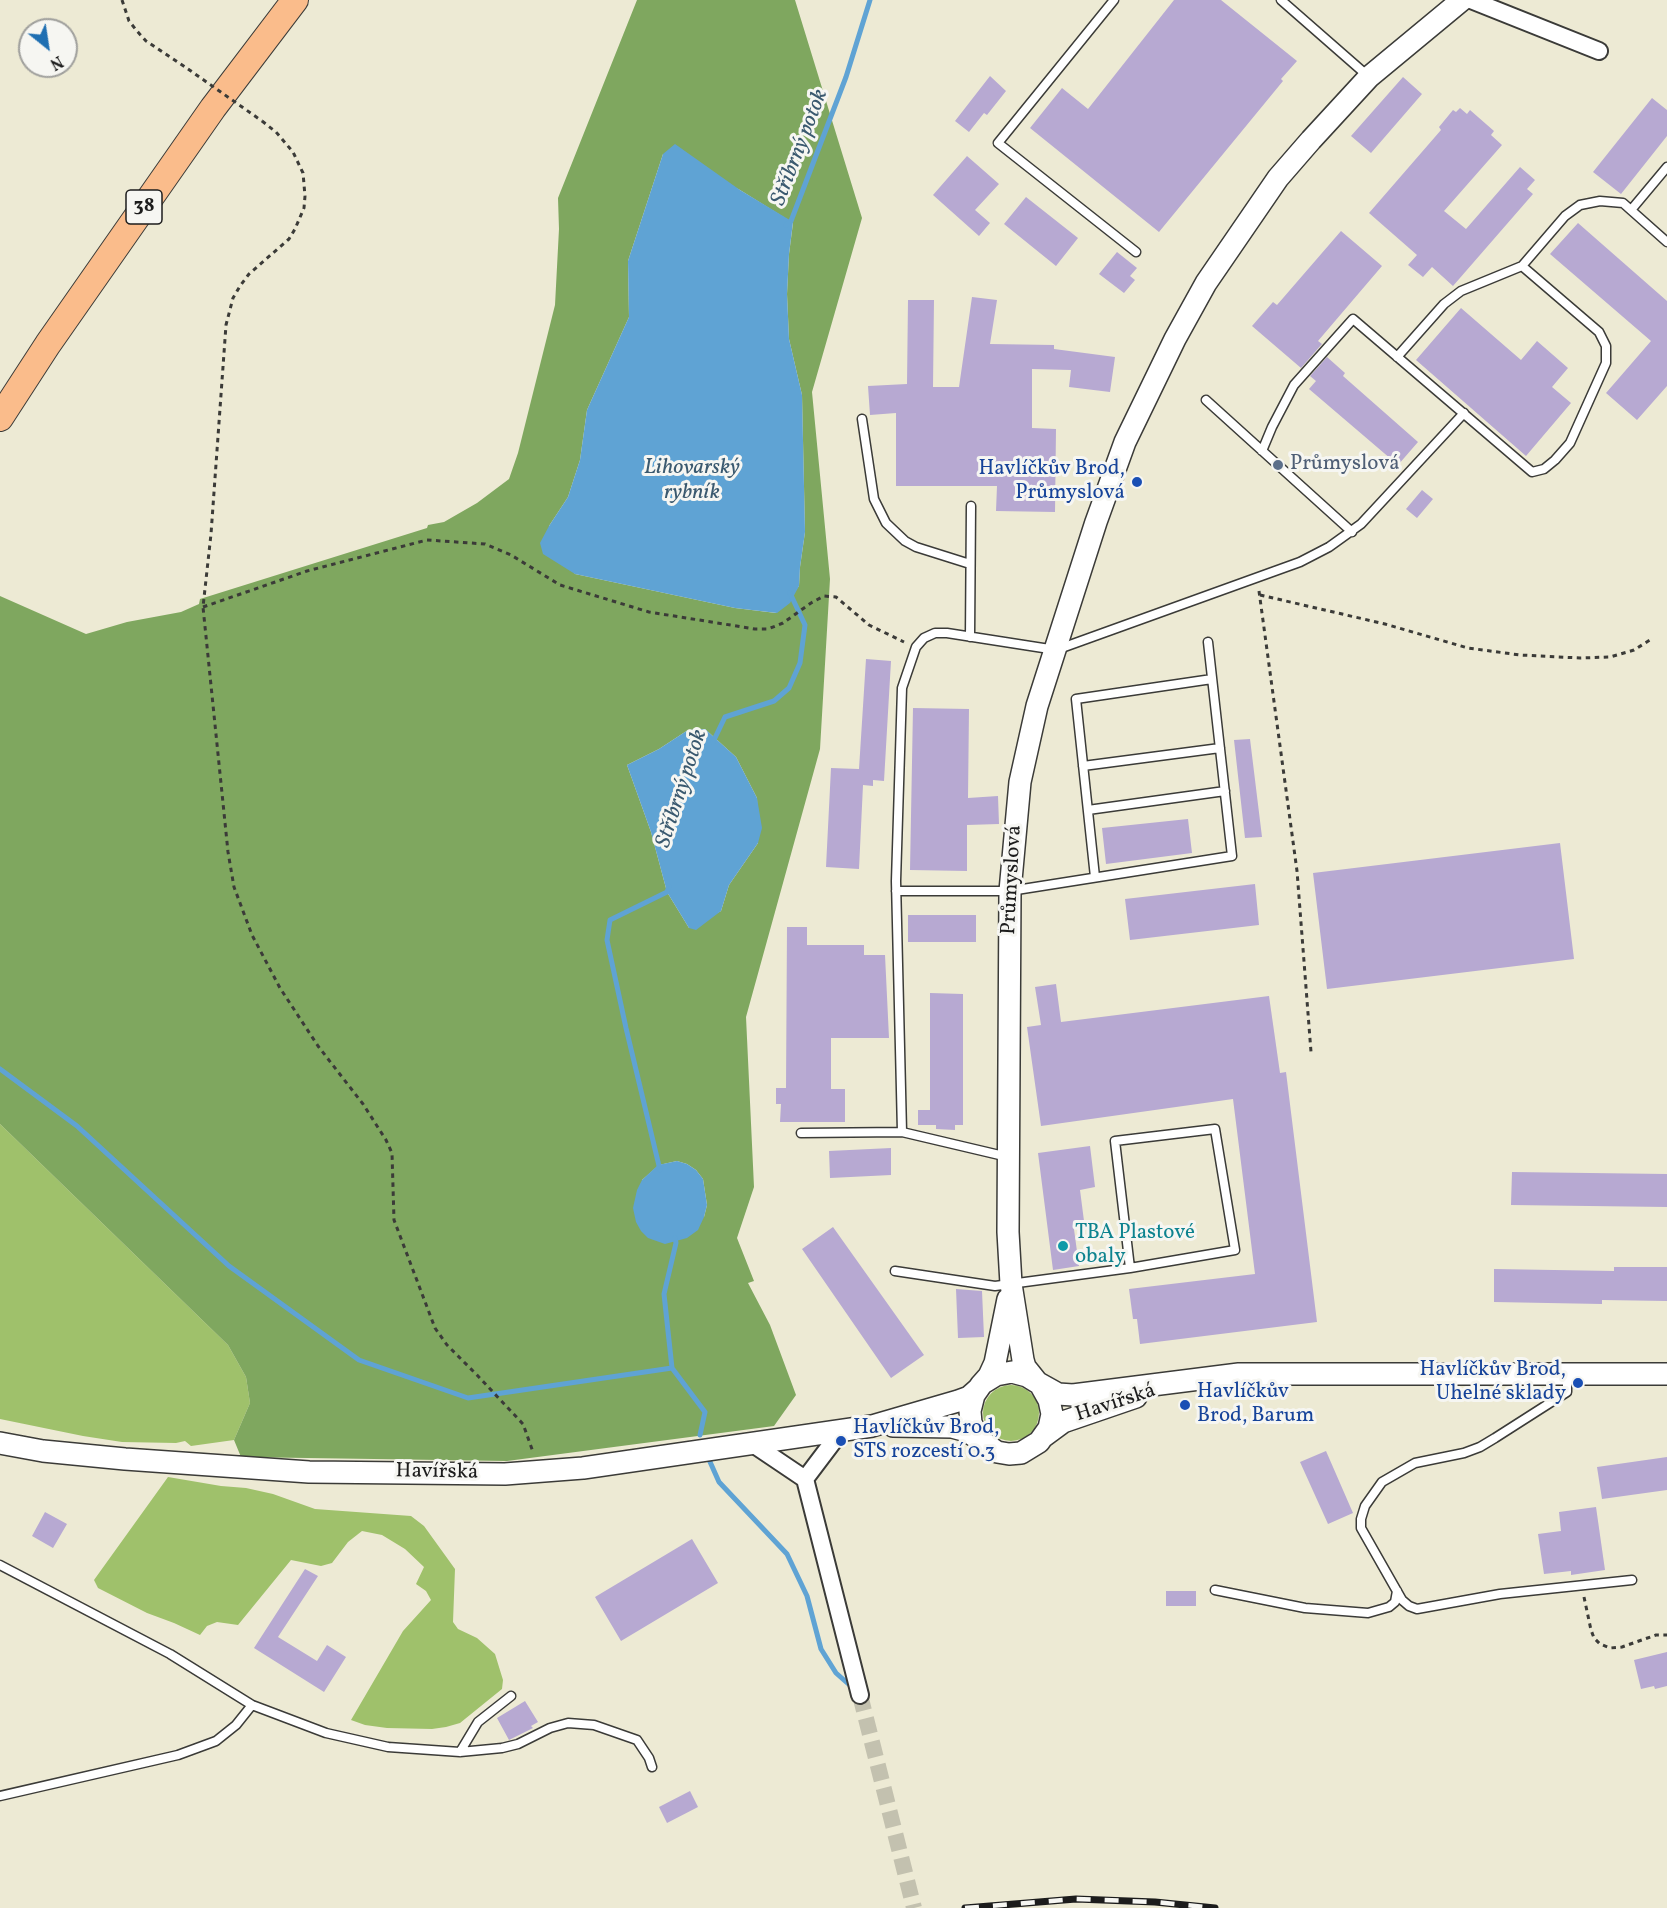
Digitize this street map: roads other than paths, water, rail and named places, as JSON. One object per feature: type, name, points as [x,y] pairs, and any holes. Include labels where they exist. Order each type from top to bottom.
[{"type":"main road","name":"38","points":[[0,418],[48,344],[213,108],[295,0]]},
{"type":"street","name":"Průmyslová","points":[[1038,1383],[1025,1367],[1023,1360],[1011,1284],[1008,1232],[1010,891],[1020,782],[1037,706],[1096,522],[1125,442],[1174,339],[1206,283],[1278,178],[1369,78],[1462,0]]},
{"type":"street","points":[[1471,0],[1599,51]]},
{"type":"street","name":"Průmyslová","points":[[981,1386],[995,1363],[1011,1284]]},
{"type":"street","name":"Havířská","points":[[872,1426],[964,1399],[996,1375],[1012,1372],[1027,1376],[1058,1394],[1073,1395],[1239,1374],[1667,1374]]},
{"type":"street","name":"Havířská","points":[[0,1443],[43,1451],[113,1458],[309,1472],[505,1474],[583,1468],[872,1426],[952,1427],[967,1431],[997,1452],[1013,1454],[1033,1448],[1057,1425],[1191,1380]]},
{"type":"street","name":"Havířská","points":[[1038,1383],[1048,1396],[1051,1409],[1050,1423],[1044,1436]]},
{"type":"street","points":[[980,1440],[972,1426],[970,1411],[974,1395],[981,1386]]},
{"type":"street","points":[[805,1479],[842,1430]]},
{"type":"street","points":[[753,1444],[805,1479],[860,1695]]},
{"type":"lane","points":[[1114,0],[998,143],[1136,252]]},
{"type":"lane","points":[[1281,0],[1369,78]]},
{"type":"lane","points":[[1631,210],[1667,167]]},
{"type":"lane","points":[[1397,357],[1444,304],[1461,291],[1522,266],[1565,216],[1580,205],[1600,201],[1623,203],[1667,242]]},
{"type":"lane","points":[[1262,451],[1294,385],[1353,319],[1532,472],[1544,469],[1570,443],[1606,363],[1605,346],[1599,332],[1522,266]]},
{"type":"lane","points":[[1206,400],[1352,532]]},
{"type":"lane","points":[[902,1132],[896,891],[902,688],[916,647],[924,638],[934,633],[947,633],[1056,650],[1316,554],[1361,524],[1464,413]]},
{"type":"lane","points":[[862,418],[874,499],[886,523],[905,541],[916,547],[970,564]]},
{"type":"lane","points":[[970,637],[971,506]]},
{"type":"lane","points":[[896,891],[1010,891],[1232,855],[1208,642]]},
{"type":"lane","points":[[1095,877],[1076,699],[1212,679]]},
{"type":"lane","points":[[1083,766],[1220,748]]},
{"type":"lane","points":[[1088,810],[1225,791]]},
{"type":"lane","points":[[895,1271],[995,1286],[1130,1268],[1235,1250],[1215,1129],[1115,1141],[1130,1268]]},
{"type":"lane","points":[[801,1133],[902,1132],[1009,1157]]},
{"type":"lane","points":[[1567,1373],[1567,1392],[1480,1447],[1415,1463],[1382,1482],[1365,1506],[1360,1519],[1361,1528],[1397,1591],[1409,1606],[1417,1609],[1500,1594],[1632,1580]]},
{"type":"lane","points":[[0,1565],[170,1654],[252,1705],[326,1733],[388,1747],[460,1752],[518,1744],[550,1728],[568,1723],[594,1725],[637,1740],[652,1767]]},
{"type":"lane","points":[[1215,1590],[1305,1608],[1368,1613],[1389,1607],[1395,1602],[1397,1591]]},
{"type":"lane","points":[[460,1752],[478,1722],[511,1696]]},
{"type":"lane","points":[[0,1796],[178,1755],[216,1741],[236,1725],[252,1705]]},
{"type":"water","name":"Lihovarský rybník","points":[[675,144],[740,190],[793,222],[787,294],[789,339],[802,395],[805,532],[799,586],[790,603],[777,613],[735,608],[575,574],[543,554],[540,543],[568,497],[580,460],[587,410],[629,317],[628,261],[663,154]]},
{"type":"water","points":[[705,729],[736,757],[757,798],[762,828],[758,843],[729,885],[721,911],[696,930],[689,928],[667,892],[651,832],[627,765],[659,749],[688,730]]},
{"type":"water","points":[[677,1161],[696,1170],[703,1179],[707,1205],[698,1230],[687,1238],[665,1244],[648,1238],[641,1231],[633,1208],[642,1180],[658,1165]]},
{"type":"waterway","name":"Stříbrný potok","points":[[786,225],[791,221],[846,77],[870,0]]},
{"type":"waterway","name":"Stříbrný potok","points":[[713,742],[725,717],[774,701],[789,688],[800,663],[805,625],[790,593]]},
{"type":"waterway","name":"Stříbrný potok","points":[[660,1170],[607,940],[610,920],[667,892],[669,886]]},
{"type":"waterway","points":[[0,1069],[77,1126],[229,1266],[359,1360],[468,1398],[672,1368]]},
{"type":"waterway","name":"Stříbrný potok","points":[[675,1238],[676,1243],[664,1294],[672,1368],[705,1412],[700,1435]]},
{"type":"waterway","name":"Stříbrný potok","points":[[707,1455],[719,1482],[787,1554],[807,1596],[821,1649],[836,1673],[853,1688]]},
{"type":"tunnel","points":[[860,1695],[914,1908]]},
{"type":"railway","points":[[965,1908],[1076,1899],[1155,1902],[1215,1908]]},
{"type":"place","name":"Průmyslová","points":[[1278,465]]},
{"type":"place","name":"Havlíčkův Brod, Průmyslová","points":[[1137,482]]},
{"type":"place","name":"TBA Plastové obaly","points":[[1063,1246]]},
{"type":"place","name":"Havlíčkův Brod, Uhelné sklady","points":[[1578,1383]]},
{"type":"place","name":"Havlíčkův Brod, Barum","points":[[1185,1405]]},
{"type":"place","name":"Havlíčkův Brod, STS rozcestí 0.3","points":[[841,1441]]}]
